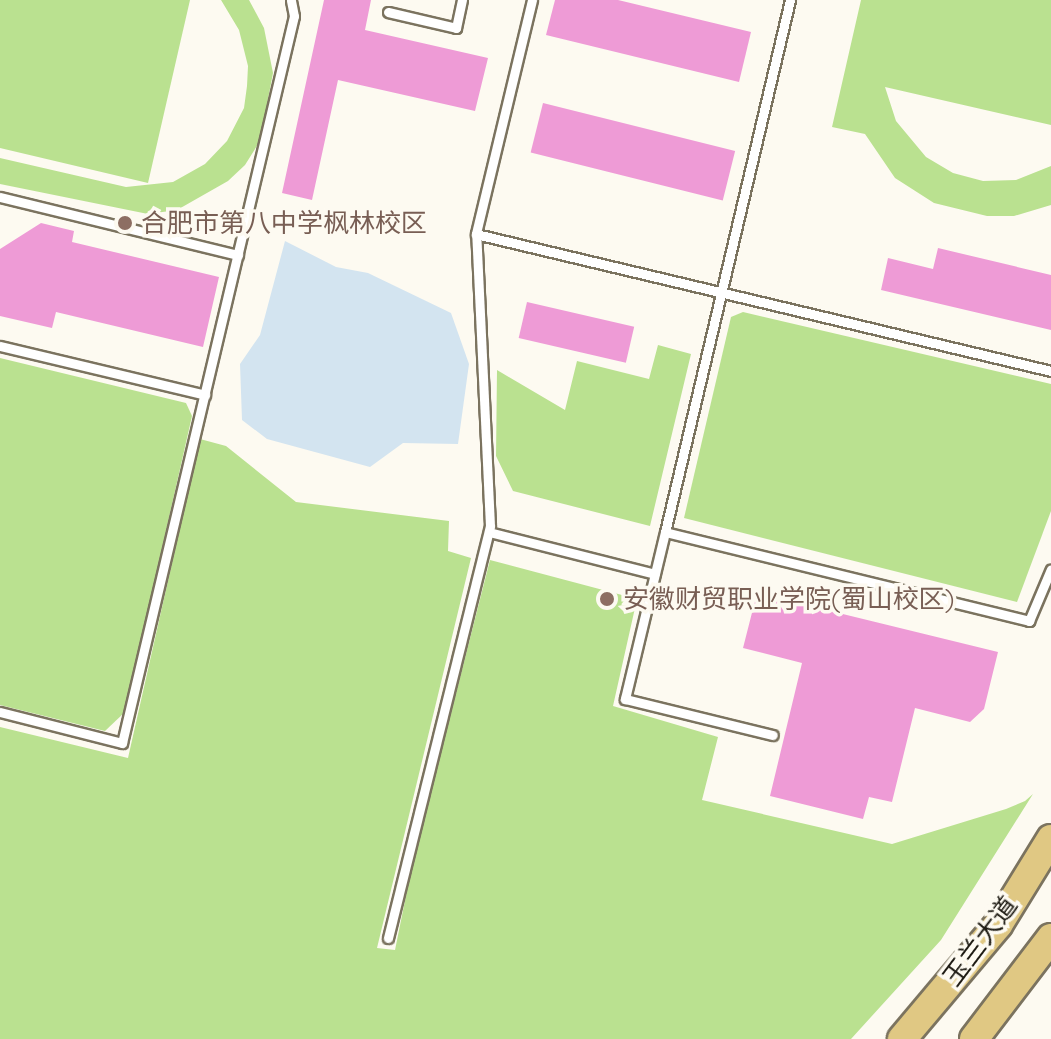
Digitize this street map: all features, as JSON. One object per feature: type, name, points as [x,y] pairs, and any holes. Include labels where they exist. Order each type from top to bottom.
[{"type":"main road","name":"玉兰大道","points":[[902,1039],[998,925],[1051,839]]},
{"type":"main road","points":[[974,1039],[1047,950]]},
{"type":"lane","points":[[0,712],[122,743],[294,16],[291,0]]},
{"type":"lane","points":[[388,12],[456,28],[462,0]]},
{"type":"lane","points":[[388,938],[489,532],[476,234],[532,0]]},
{"type":"lane","points":[[773,735],[625,699],[790,0]]},
{"type":"lane","points":[[0,197],[238,255]]},
{"type":"lane","points":[[476,234],[1051,371]]},
{"type":"lane","points":[[0,346],[205,395]]},
{"type":"lane","points":[[489,532],[655,574]]},
{"type":"lane","points":[[665,532],[1029,621],[1051,569]]},
{"type":"green space","points":[[0,0],[190,0],[148,183],[0,148]]},
{"type":"green space","points":[[221,0],[249,0],[264,28],[273,73],[260,141],[245,165],[228,181],[177,210],[148,214],[0,184],[0,158],[126,187],[173,182],[205,164],[227,141],[244,108],[247,86],[248,66],[239,30]]},
{"type":"green space","points":[[861,0],[1051,0],[1051,125],[885,87],[896,121],[926,157],[953,173],[983,181],[1016,180],[1051,166],[1051,205],[1014,216],[987,216],[934,203],[895,178],[865,134],[832,127]]},
{"type":"green space","points":[[743,312],[1051,384],[1051,511],[1017,602],[684,518],[731,317]]},
{"type":"green space","points":[[658,345],[691,354],[650,526],[513,491],[496,456],[497,370],[565,410],[577,361],[649,379]]},
{"type":"green space","points":[[0,358],[186,403],[192,416],[125,712],[105,731],[0,705]]},
{"type":"green space","points":[[200,439],[226,446],[296,502],[449,521],[448,551],[471,558],[377,948],[395,950],[412,866],[490,560],[637,599],[613,706],[718,737],[702,800],[892,844],[1006,809],[1033,794],[941,940],[851,1039],[0,1039],[0,727],[128,758]]},
{"type":"water","points":[[285,241],[336,267],[368,273],[451,313],[469,364],[458,444],[403,443],[370,467],[267,439],[242,420],[240,364],[260,335]]},
{"type":"building","points":[[324,0],[371,0],[365,30],[488,58],[475,111],[338,80],[312,200],[282,193]]},
{"type":"building","points":[[555,0],[618,0],[751,32],[739,82],[546,35]]},
{"type":"building","points":[[543,103],[735,151],[723,200],[531,152]]},
{"type":"building","points":[[41,223],[74,231],[72,242],[219,277],[203,347],[56,312],[52,328],[0,316],[0,249]]},
{"type":"building","points":[[938,248],[1051,275],[1051,330],[881,290],[888,258],[933,269]]},
{"type":"building","points":[[527,302],[634,327],[626,363],[519,338]]},
{"type":"building","points":[[757,593],[998,652],[984,709],[970,722],[915,708],[892,802],[869,797],[863,819],[770,796],[802,663],[743,648]]},
{"type":"place","name":"合肥市第八中学枫林校区","points":[[125,223]]},
{"type":"place","name":"安徽财贸职业学院(蜀山校区)","points":[[607,599]]}]
